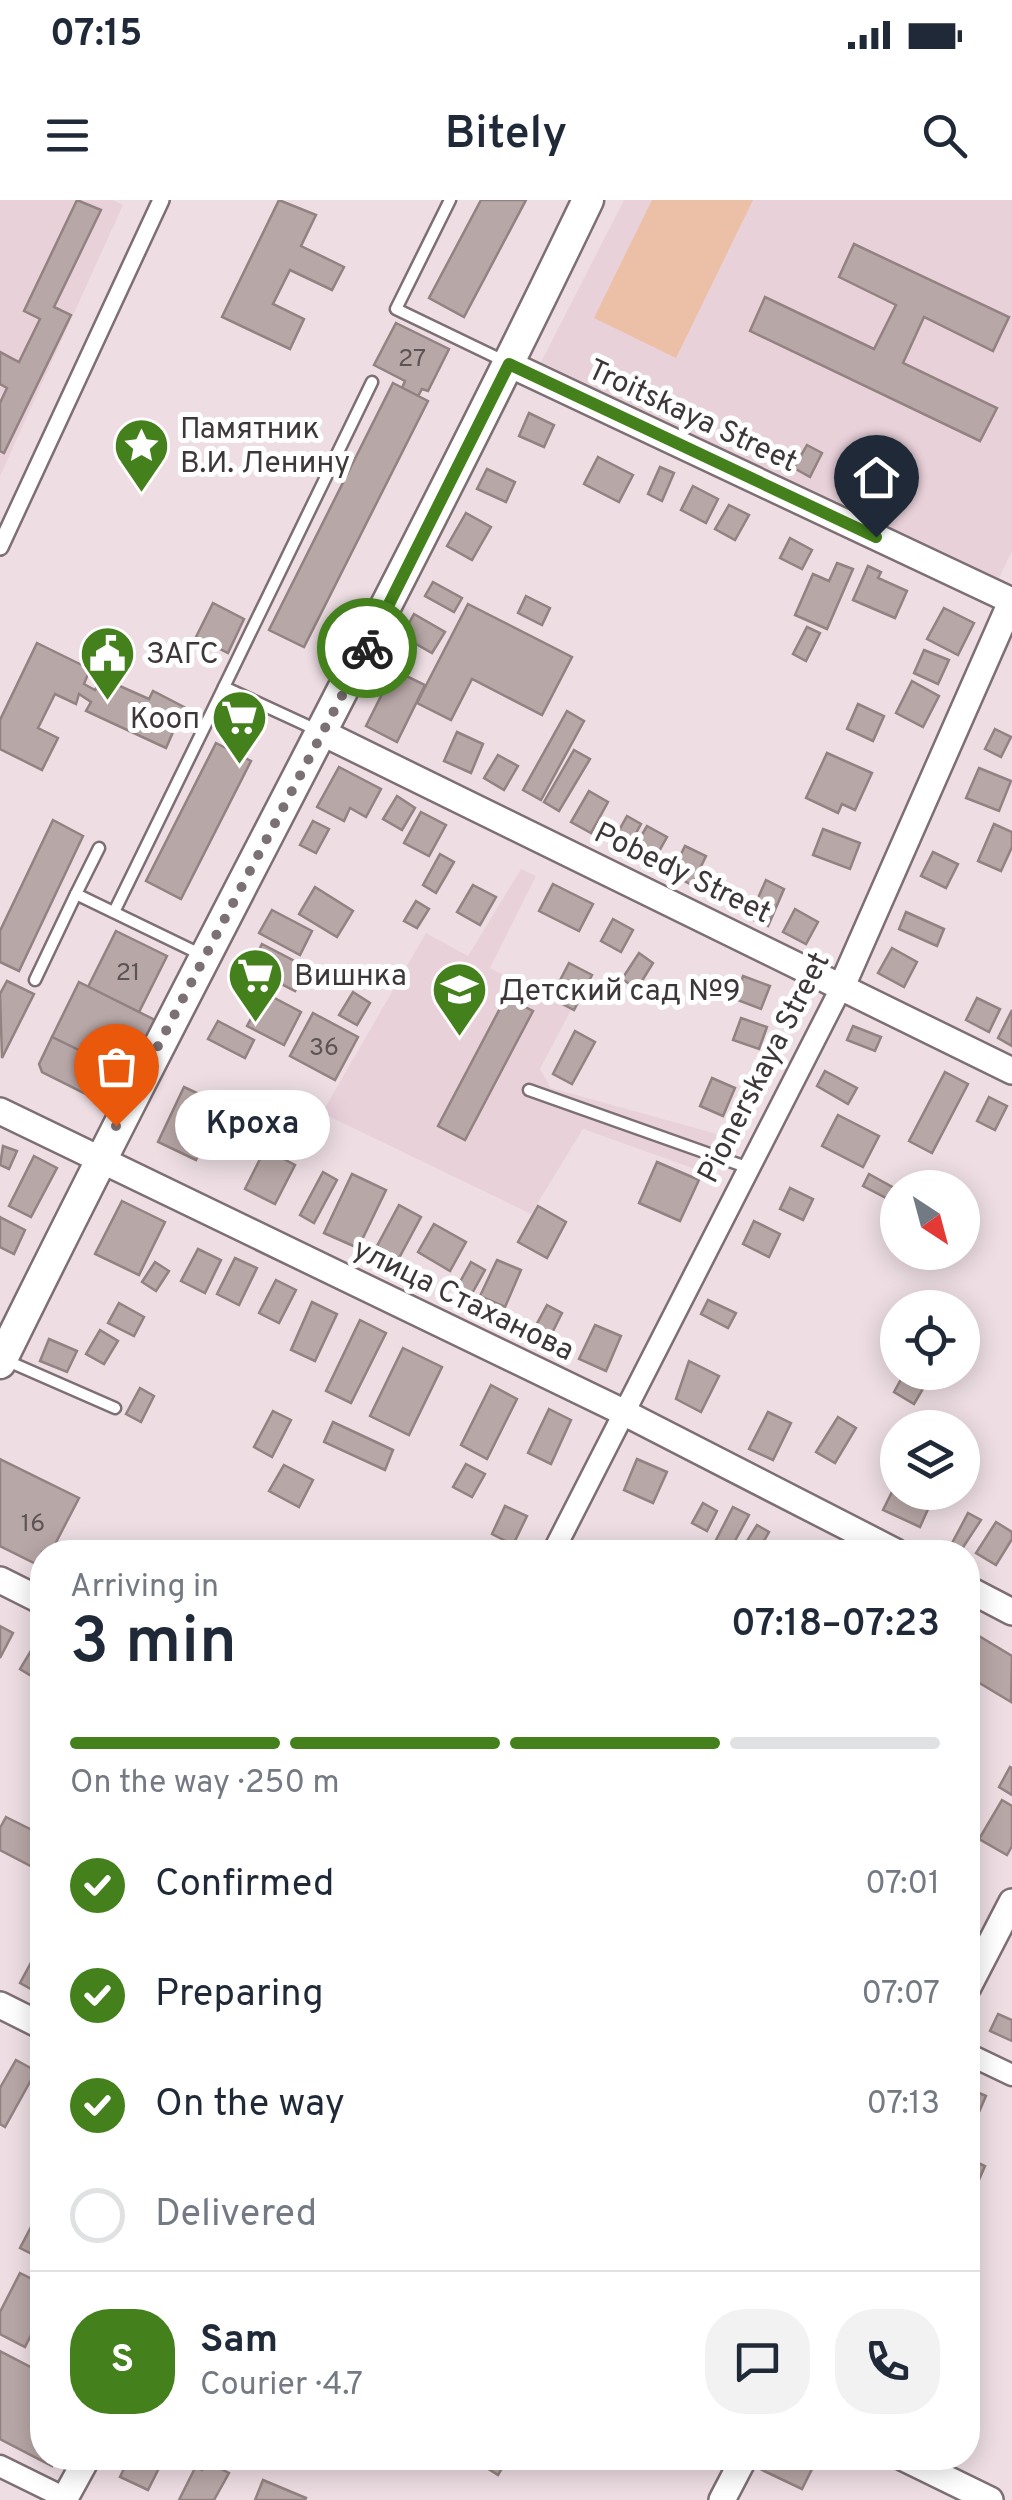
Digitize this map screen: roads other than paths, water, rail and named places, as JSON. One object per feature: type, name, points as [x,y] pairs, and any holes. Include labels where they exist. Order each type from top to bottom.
[{"type":"main road","points":[[1,1361],[99,1160],[323,733],[588,200]]},
{"type":"street","points":[[0,547],[161,200]]},
{"type":"street","name":"Troitskaya Street","points":[[509,364],[1012,601]]},
{"type":"street","name":"Pionerskaya Street","points":[[559,1540],[842,986],[1012,601]]},
{"type":"street","name":"Pobedy Street","points":[[323,733],[1012,1072]]},
{"type":"street","name":"улица Стаханова","points":[[0,1111],[624,1412],[873,1540]]},
{"type":"street","points":[[0,1580],[30,1595]]},
{"type":"street","points":[[980,1595],[1012,1612]]},
{"type":"street","points":[[980,1963],[1012,1902]]},
{"type":"street","points":[[0,2005],[30,2020]]},
{"type":"street","points":[[980,2060],[1012,2075]]},
{"type":"street","points":[[0,2466],[66,2499],[81,2470]]},
{"type":"street","points":[[722,2500],[738,2470]]},
{"type":"street","points":[[929,2470],[990,2500]]},
{"type":"lane","points":[[450,200],[396,309],[509,364]]},
{"type":"lane","points":[[114,912],[372,382]]},
{"type":"lane","points":[[224,687],[323,733]]},
{"type":"lane","points":[[34,980],[99,848]]},
{"type":"lane","points":[[76,894],[206,957]]},
{"type":"lane","points":[[529,1090],[749,1168]]},
{"type":"lane","points":[[1,1361],[115,1408]]},
{"type":"place","name":"Памятник В.И. Ленину","points":[[141,494]]},
{"type":"place","name":"ЗАГС","points":[[107,702]]},
{"type":"place","name":"Кооп","points":[[239,767]]},
{"type":"place","name":"Вишнка","points":[[255,1024]]},
{"type":"place","name":"Детский сад №9","points":[[460,1039]]},
{"type":"place","name":"Кроха","points":[[116,1126]]}]
